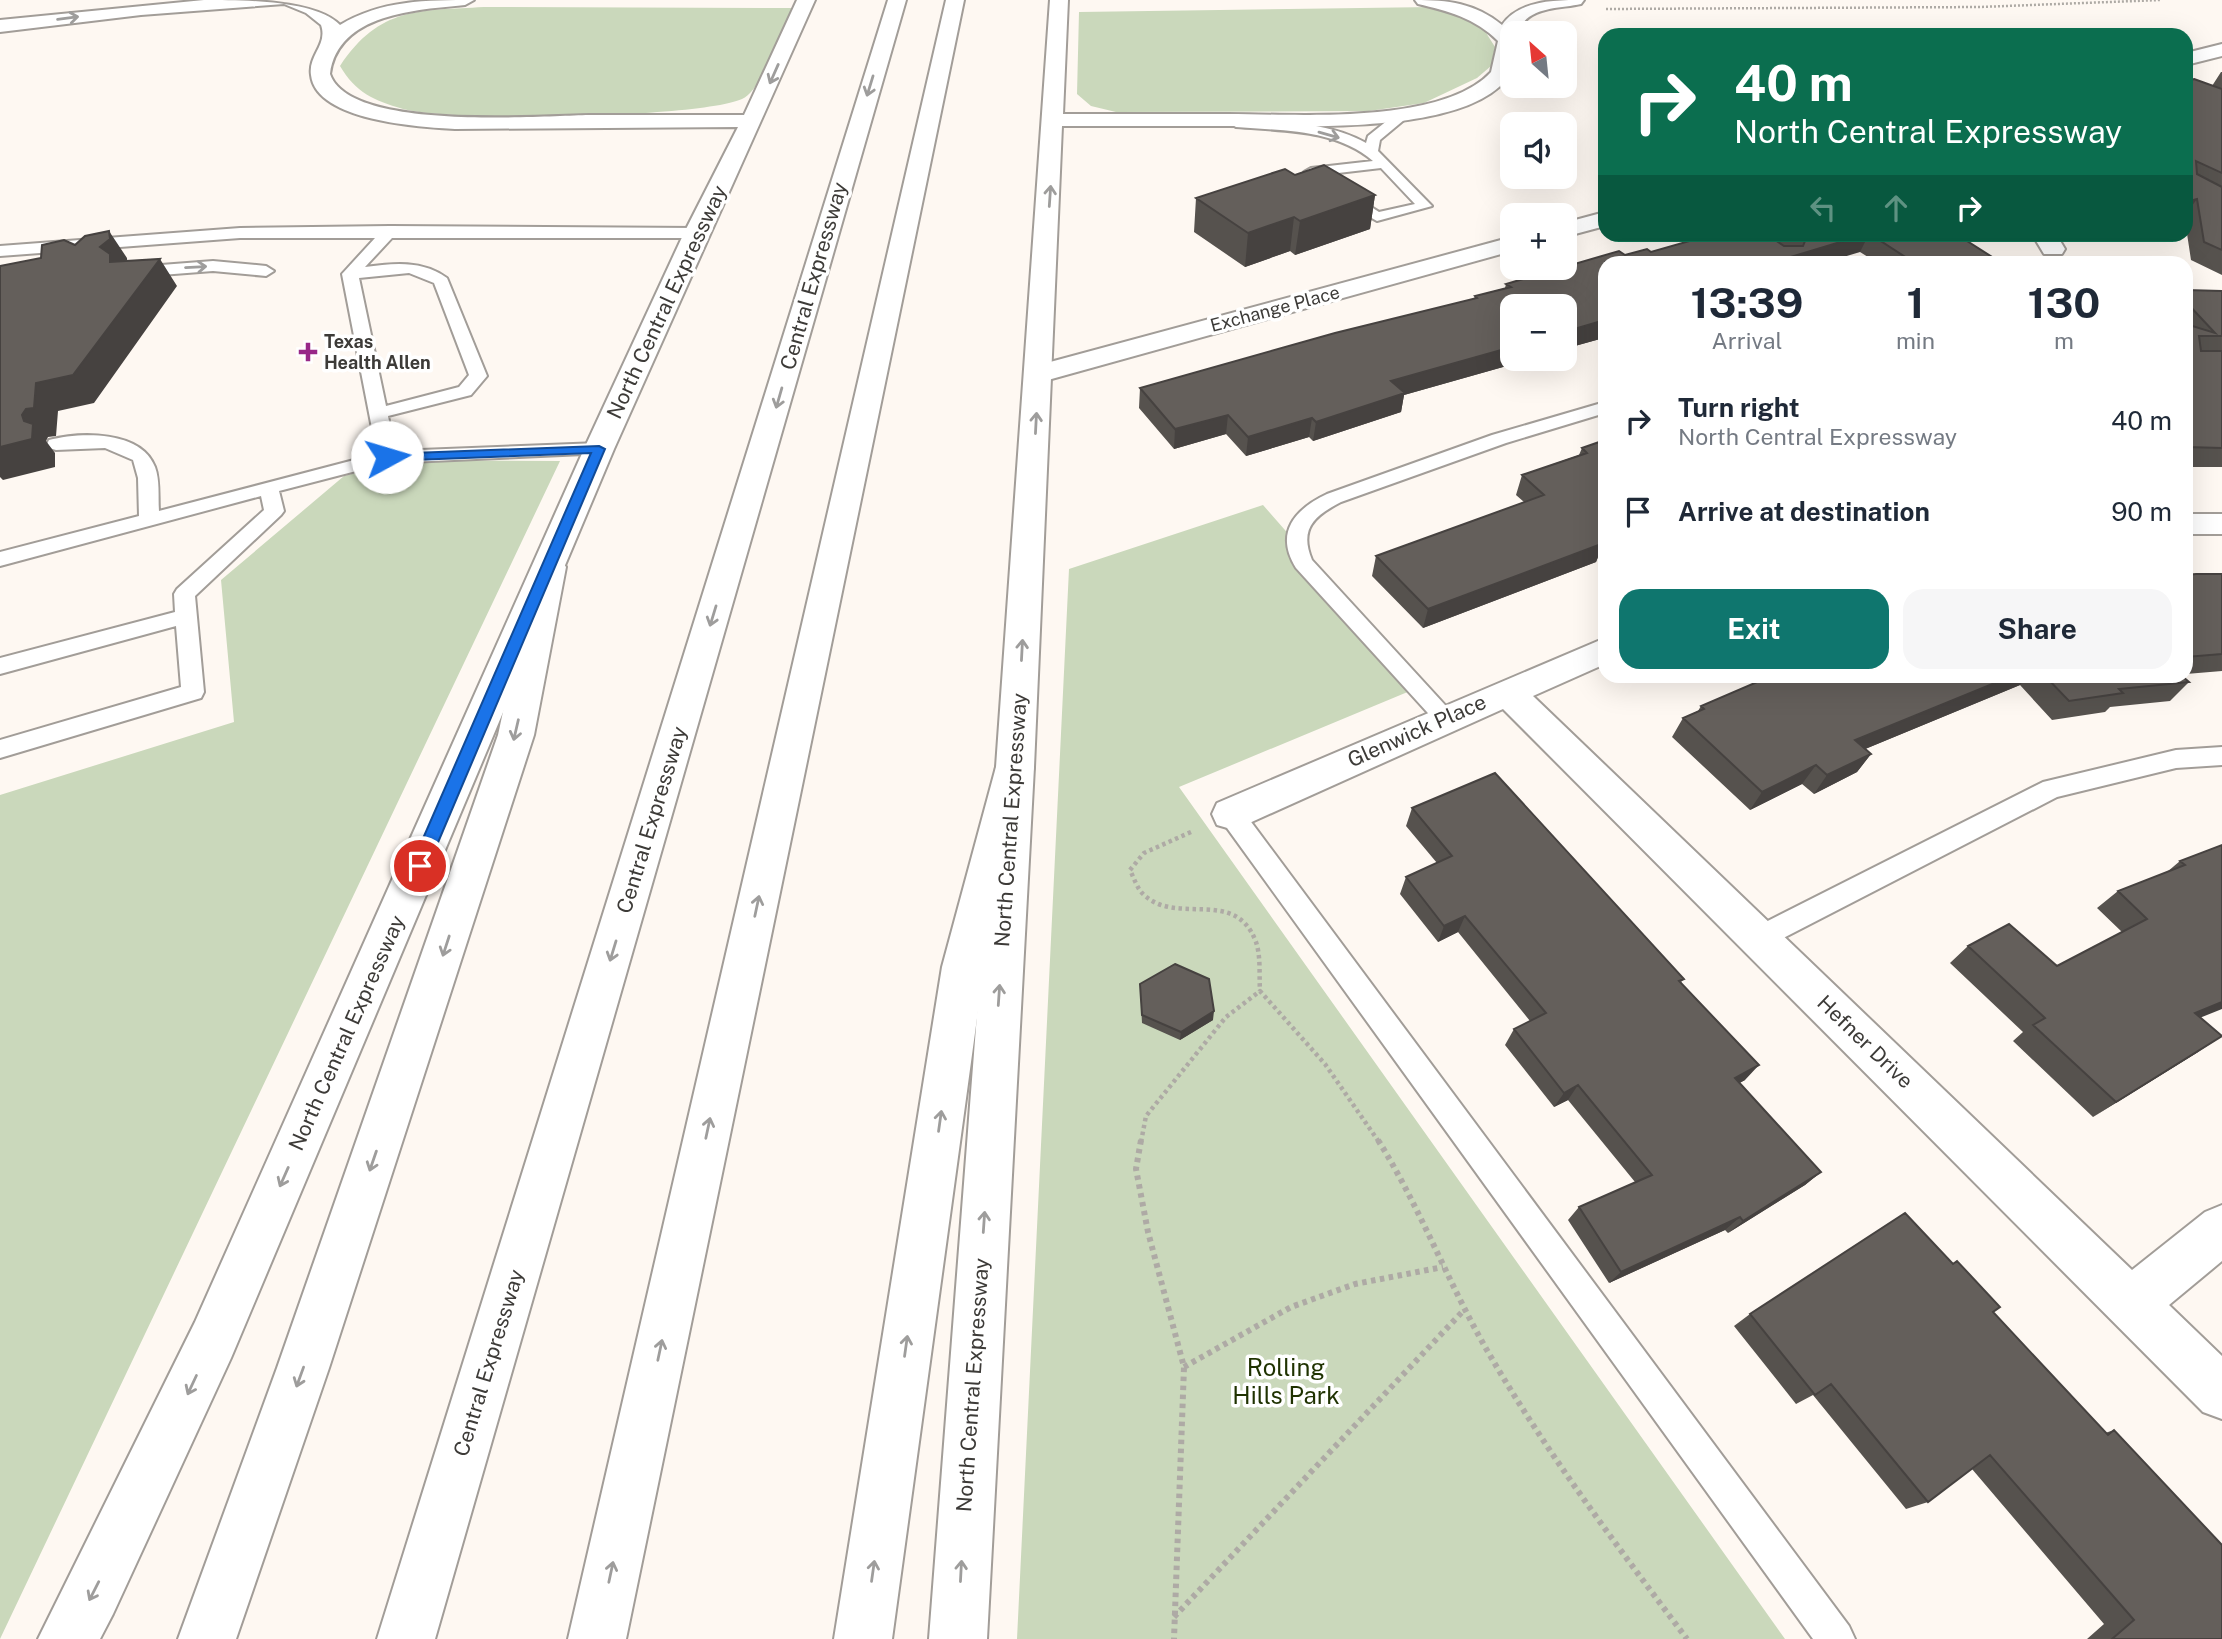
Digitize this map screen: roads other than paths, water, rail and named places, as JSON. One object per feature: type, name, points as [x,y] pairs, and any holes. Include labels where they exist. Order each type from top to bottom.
[{"type":"main road","points":[[0,26],[129,11],[280,0]]},
{"type":"main road","points":[[289,0],[314,10],[329,20],[334,30],[333,40],[320,67],[322,80],[330,94],[348,105],[390,116],[425,121],[488,123],[752,121]]},
{"type":"main road","points":[[333,40],[351,26],[375,15],[404,8],[465,0]]},
{"type":"main road","name":"North Central Expressway","points":[[67,1639],[93,1594],[213,1340],[599,449],[696,233],[752,121],[806,0]]},
{"type":"main road","name":"Central Expressway","points":[[406,1639],[897,0]]},
{"type":"main road","points":[[597,1639],[955,0]]},
{"type":"main road","name":"North Central Expressway","points":[[958,1639],[1055,120],[1059,0]]},
{"type":"main road","points":[[1424,0],[1457,7],[1484,18],[1500,33]]},
{"type":"main road","points":[[1514,21],[1526,11],[1575,0]]},
{"type":"main road","points":[[2193,58],[2222,50]]},
{"type":"main road","points":[[1055,120],[1343,120],[1403,115],[1448,104],[1479,92],[1500,76]]},
{"type":"main road","points":[[1577,227],[1598,221]]},
{"type":"main road","name":"Exchange Place","points":[[1038,374],[1500,247]]},
{"type":"main road","points":[[2193,524],[2222,524]]},
{"type":"main road","points":[[206,1639],[308,1355],[516,735],[550,567]]},
{"type":"main road","name":"Glenwick Place","points":[[1231,814],[1445,717],[1598,653]]},
{"type":"main road","name":"Hefner Drive","points":[[1507,692],[2222,1393]]},
{"type":"main road","points":[[863,1639],[963,967],[1015,767]]},
{"type":"main road","points":[[2132,1303],[2222,1229]]},
{"type":"lane","points":[[1371,153],[1373,138],[1403,115]]},
{"type":"lane","points":[[1213,120],[1318,132],[1356,143],[1371,153],[1383,164],[1425,206],[1377,217],[1319,182],[1311,172],[1383,164]]},
{"type":"lane","points":[[350,274],[390,231]]},
{"type":"lane","points":[[0,251],[240,233],[696,233]]},
{"type":"lane","points":[[92,243],[92,265]]},
{"type":"lane","points":[[128,273],[213,266],[266,271]]},
{"type":"lane","points":[[350,274],[409,269],[431,272],[441,281],[478,376],[466,391],[378,413]]},
{"type":"lane","points":[[350,274],[387,457]]},
{"type":"lane","points":[[1445,717],[1303,563],[1295,548],[1295,532],[1302,518],[1315,507],[1334,498],[1499,439],[1598,409]]},
{"type":"lane","points":[[56,444],[95,440],[137,454],[145,464],[149,520]]},
{"type":"lane","points":[[0,558],[387,457],[599,449]]},
{"type":"lane","points":[[0,749],[193,691],[184,594],[274,511],[269,489]]},
{"type":"lane","points":[[0,666],[186,616]]},
{"type":"lane","points":[[1759,938],[2051,789],[2176,759],[2222,756]]},
{"type":"lane","points":[[1231,814],[1836,1639]]},
{"type":"place","name":"Texas Health Allen","points":[[308,352]]},
{"type":"park label","name":"Rolling Hills Park","points":[[1286,1382]]}]
